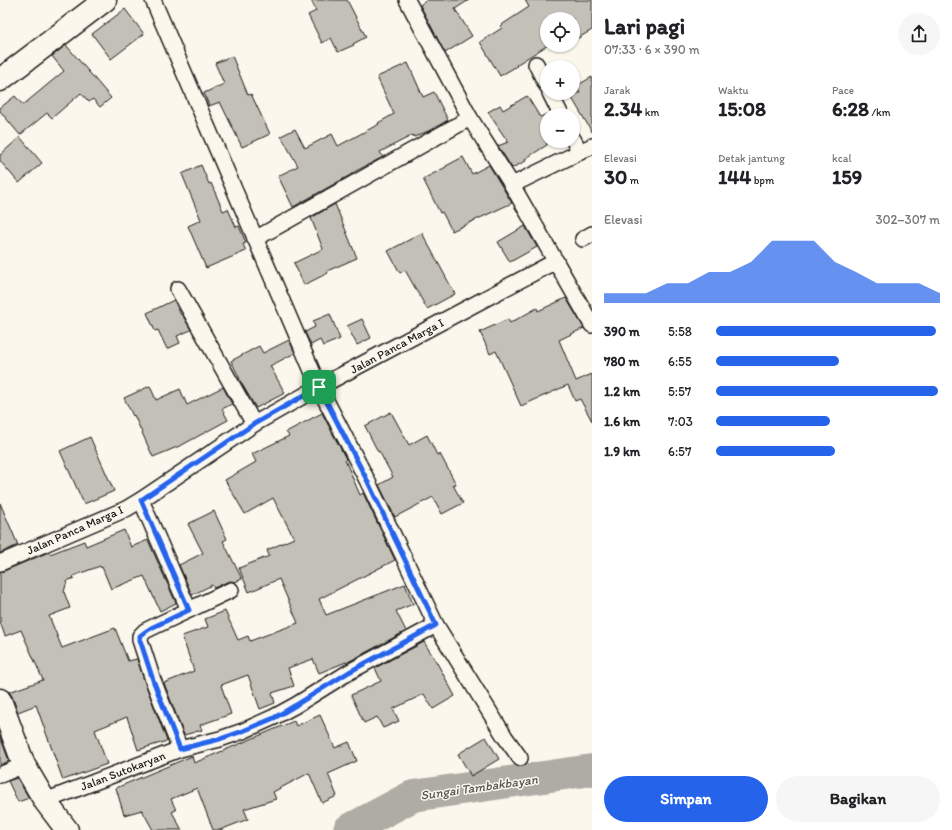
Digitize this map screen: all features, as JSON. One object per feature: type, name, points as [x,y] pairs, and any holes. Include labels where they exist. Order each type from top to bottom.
[{"type":"main road","points":[[0,80],[105,0]]},
{"type":"main road","points":[[0,700],[24,765],[45,801],[67,830]]},
{"type":"street","points":[[152,0],[319,387],[367,480],[436,625],[505,737],[520,758]]},
{"type":"street","points":[[408,0],[470,118],[512,185],[592,325]]},
{"type":"street","points":[[536,64],[540,72]]},
{"type":"street","points":[[255,240],[470,118]]},
{"type":"street","points":[[512,185],[585,148]]},
{"type":"street","name":"Jalan Panca Marga I","points":[[0,563],[141,500],[254,424],[319,387],[556,261]]},
{"type":"street","points":[[178,289],[254,424]]},
{"type":"street","points":[[141,500],[189,610]]},
{"type":"street","points":[[180,749],[153,680],[140,636],[151,628],[230,590]]},
{"type":"street","name":"Jalan Sutokaryan","points":[[45,801],[180,749],[220,739],[274,718],[349,672],[436,625]]},
{"type":"street","points":[[0,775],[24,765]]},
{"type":"building","points":[[311,0],[347,0],[366,37],[353,44],[354,45],[338,52],[331,38],[322,43],[308,15],[316,11]]},
{"type":"building","points":[[427,0],[469,0],[455,9],[472,36],[445,53],[420,5]]},
{"type":"building","points":[[525,0],[592,0],[592,30],[580,37],[580,12],[540,12],[540,50],[500,76],[480,42],[502,28],[500,26],[529,7]]},
{"type":"building","points":[[125,9],[144,34],[111,59],[92,34]]},
{"type":"building","points":[[66,45],[111,98],[100,107],[93,99],[89,102],[81,93],[52,118],[47,113],[20,135],[0,111],[0,108],[15,96],[23,105],[64,71],[52,56]]},
{"type":"building","points":[[232,56],[248,95],[251,94],[270,134],[242,147],[220,102],[209,106],[204,93],[224,84],[215,63]]},
{"type":"building","points":[[408,63],[423,97],[434,92],[448,120],[433,129],[414,137],[413,135],[380,152],[383,157],[293,207],[278,176],[298,166],[281,136],[295,129],[305,148],[332,134],[338,146],[379,124],[378,123],[394,114],[377,77]]},
{"type":"building","points":[[592,77],[592,132],[580,112],[580,108],[578,108],[573,100],[580,100],[580,84]]},
{"type":"building","points":[[527,96],[540,117],[540,148],[542,148],[525,159],[526,161],[512,168],[498,146],[508,142],[488,112],[500,105],[503,110]]},
{"type":"building","points":[[20,137],[42,163],[19,183],[0,161],[0,155]]},
{"type":"building","points":[[463,157],[472,174],[489,165],[512,203],[452,231],[442,212],[440,213],[423,179]]},
{"type":"building","points":[[201,165],[209,184],[211,183],[223,211],[228,209],[236,227],[239,226],[246,243],[243,244],[246,251],[206,268],[188,226],[201,220],[182,174]]},
{"type":"building","points":[[335,204],[357,258],[327,271],[328,273],[304,285],[294,263],[323,249],[311,218]]},
{"type":"building","points":[[525,226],[537,247],[510,262],[498,242]]},
{"type":"building","points":[[422,233],[455,294],[427,309],[405,270],[400,273],[388,251]]},
{"type":"building","points":[[566,298],[584,328],[559,340],[576,381],[592,374],[592,421],[580,399],[575,401],[568,385],[521,406],[496,351],[490,354],[480,332],[508,319],[510,323],[537,308],[538,311]]},
{"type":"building","points":[[174,300],[181,315],[182,314],[191,330],[177,336],[180,343],[167,349],[158,330],[155,331],[147,313]]},
{"type":"building","points":[[330,314],[340,339],[323,346],[320,340],[311,345],[305,332],[315,327],[313,321]]},
{"type":"building","points":[[362,319],[371,338],[357,345],[347,326]]},
{"type":"building","points":[[289,340],[295,353],[270,366],[285,393],[256,408],[239,379],[231,361],[259,346],[263,353]]},
{"type":"building","points":[[150,386],[156,400],[180,389],[187,405],[223,387],[232,404],[222,409],[228,420],[182,445],[153,457],[134,415],[133,416],[124,398]]},
{"type":"building","points":[[391,412],[409,445],[427,435],[437,455],[440,454],[456,484],[453,485],[463,503],[442,514],[433,497],[395,517],[379,485],[393,477],[365,426]]},
{"type":"building","points":[[322,413],[346,459],[345,460],[360,495],[363,493],[395,560],[319,599],[326,615],[405,584],[413,604],[396,611],[406,631],[346,663],[319,673],[313,659],[288,668],[294,686],[272,693],[275,703],[260,709],[248,675],[221,685],[231,714],[200,725],[202,730],[184,735],[164,683],[194,671],[182,636],[208,627],[205,619],[225,611],[238,640],[248,636],[250,641],[298,623],[279,579],[249,592],[239,568],[269,556],[267,550],[294,538],[273,498],[245,514],[225,480],[256,462],[252,454],[289,436],[286,432]]},
{"type":"building","points":[[90,437],[114,491],[84,504],[60,451]]},
{"type":"building","points":[[0,503],[18,545],[0,553]]},
{"type":"building","points":[[214,511],[227,539],[223,541],[242,579],[235,582],[227,582],[214,588],[212,585],[192,595],[179,565],[203,553],[188,524]]},
{"type":"building","points":[[124,530],[131,547],[148,540],[176,603],[160,611],[144,576],[111,589],[102,567],[101,568],[100,566],[73,576],[74,578],[67,581],[64,592],[70,608],[49,616],[62,648],[115,628],[128,661],[137,659],[167,741],[138,750],[127,717],[95,730],[107,764],[63,780],[36,705],[18,712],[9,692],[43,680],[21,630],[5,636],[0,622],[0,572],[49,552],[50,554],[84,541],[86,546]]},
{"type":"building","points":[[424,642],[455,696],[433,709],[424,694],[393,709],[399,721],[383,728],[377,717],[364,723],[351,695],[381,681],[375,668]]},
{"type":"building","points":[[320,715],[335,748],[349,742],[357,761],[328,774],[337,796],[322,803],[309,773],[273,792],[276,799],[244,809],[248,819],[220,830],[213,830],[197,788],[171,799],[176,810],[172,812],[182,830],[153,830],[142,810],[124,815],[116,788],[192,756],[194,763],[294,721],[296,726]]},
{"type":"building","points":[[0,736],[9,761],[0,765]]},
{"type":"building","points":[[486,737],[499,759],[471,776],[458,754]]},
{"type":"building","points":[[17,778],[29,798],[18,802],[8,781]]},
{"type":"waterway","name":"Sungai Tambakbayan","points":[[349,830],[413,796],[592,770]]},
{"type":"route","points":[[319,387],[367,480],[436,625],[349,672],[274,718],[220,739],[180,749],[153,680],[140,636],[151,628],[189,610],[141,500],[254,424],[319,387]]}]
